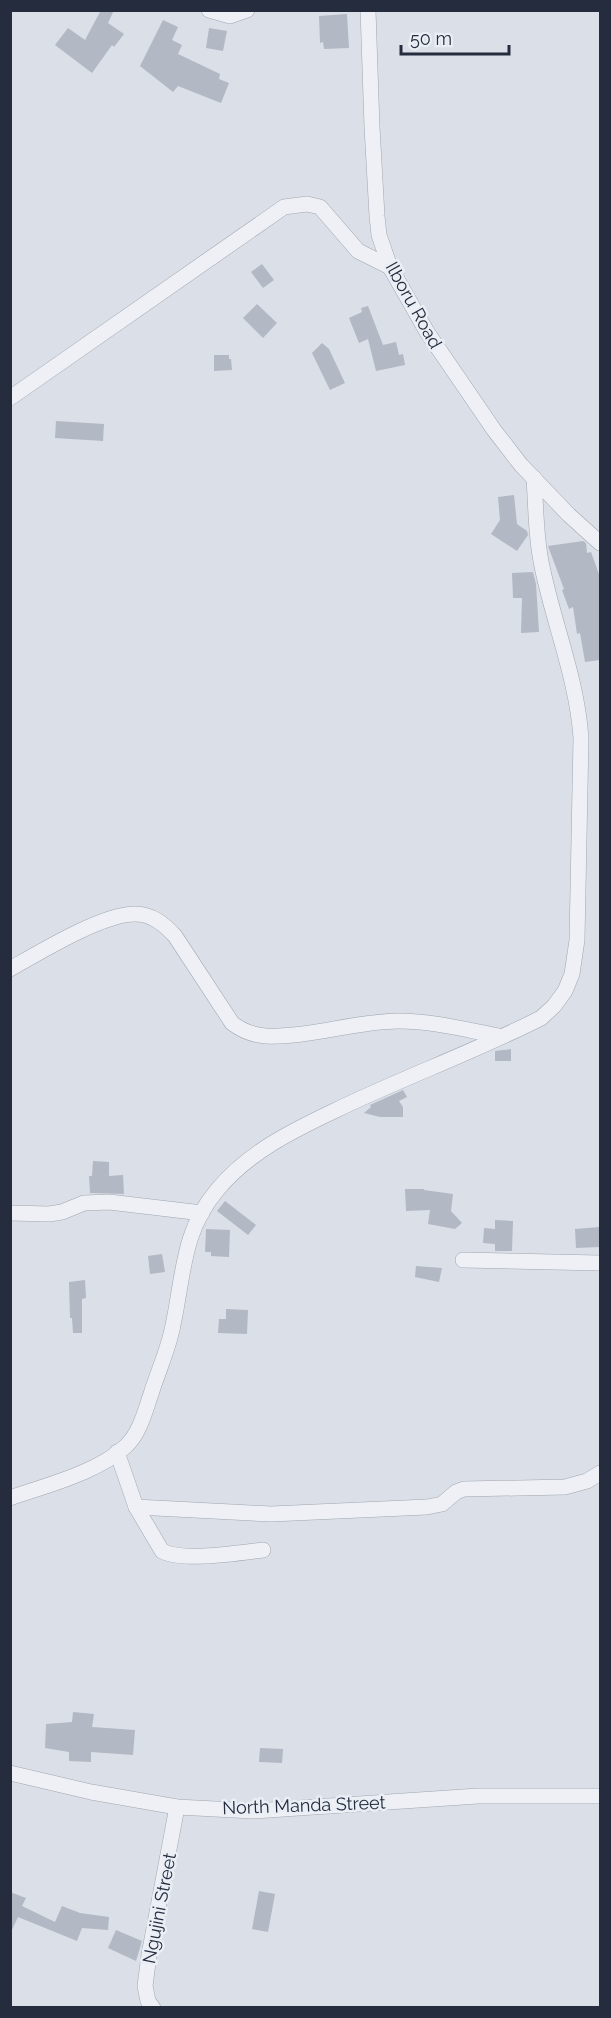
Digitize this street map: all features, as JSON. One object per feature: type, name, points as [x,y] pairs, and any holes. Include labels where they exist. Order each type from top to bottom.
[{"type":"street","points":[[209,10],[230,16],[247,10]]},
{"type":"street","name":"Ilboru Road","points":[[368,10],[377,216],[379,235],[390,267],[427,332],[514,457],[600,543]]},
{"type":"street","points":[[10,398],[284,207],[307,204],[320,207],[358,251],[390,267]]},
{"type":"street","points":[[10,1498],[101,1463],[133,1439],[142,1421],[173,1326],[183,1262],[196,1224],[217,1190],[242,1164],[286,1134],[373,1092],[541,1018],[554,1006],[564,991],[572,974],[577,940],[581,738],[579,714],[539,554],[534,478]]},
{"type":"street","points":[[10,969],[88,927],[135,914],[146,915],[163,924],[175,936],[232,1023],[240,1029],[266,1036],[401,1021],[500,1036]]},
{"type":"street","points":[[10,1213],[49,1214],[62,1212],[84,1203],[109,1202],[202,1213]]},
{"type":"street","points":[[463,1260],[600,1263]]},
{"type":"street","points":[[117,1452],[136,1507],[157,1546],[168,1554],[220,1555],[263,1550]]},
{"type":"street","points":[[136,1507],[271,1514],[427,1507],[442,1504],[456,1492],[464,1489],[565,1487],[600,1473]]},
{"type":"street","name":"North Manda Street","points":[[10,1773],[91,1792],[177,1807],[253,1811],[478,1796],[600,1796]]},
{"type":"street","name":"Ngujini Street","points":[[153,2007],[148,2001],[145,1986],[177,1807]]},
{"type":"building","points":[[101,10],[114,10],[108,23],[124,34],[114,47],[112,45],[92,73],[55,45],[68,28],[85,40]]},
{"type":"building","points":[[347,14],[349,48],[324,49],[323,42],[320,43],[319,16]]},
{"type":"building","points":[[163,20],[178,27],[172,40],[182,45],[178,54],[220,74],[219,79],[229,83],[221,103],[178,86],[173,92],[140,66]]},
{"type":"building","points":[[209,28],[227,31],[223,51],[206,48]]},
{"type":"building","points":[[262,264],[274,280],[263,288],[251,272]]},
{"type":"building","points":[[257,304],[277,323],[263,338],[243,318]]},
{"type":"building","points":[[368,306],[383,345],[396,342],[399,355],[403,354],[405,365],[376,371],[368,339],[359,343],[349,318],[362,312],[361,308]]},
{"type":"building","points":[[322,343],[329,349],[345,383],[330,390],[312,353]]},
{"type":"building","points":[[214,355],[229,355],[232,370],[214,371]]},
{"type":"building","points":[[56,421],[104,424],[103,441],[55,438]]},
{"type":"building","points":[[514,495],[517,524],[527,531],[528,535],[517,551],[491,534],[500,520],[498,497]]},
{"type":"building","points":[[583,541],[586,543],[587,553],[591,552],[600,577],[600,660],[585,662],[580,633],[577,634],[573,607],[569,609],[548,546]]},
{"type":"building","points":[[533,572],[539,632],[521,633],[522,598],[513,598],[512,573]]},
{"type":"building","points":[[511,1049],[511,1061],[495,1061],[495,1051]]},
{"type":"building","points":[[403,1090],[407,1097],[399,1101],[403,1107],[403,1117],[380,1117],[364,1113],[371,1107],[370,1105]]},
{"type":"building","points":[[93,1161],[109,1162],[109,1176],[123,1175],[124,1194],[90,1193],[89,1176],[92,1176]]},
{"type":"building","points":[[405,1189],[424,1189],[453,1194],[451,1211],[462,1223],[455,1229],[428,1224],[430,1210],[406,1211]]},
{"type":"building","points":[[225,1201],[256,1225],[248,1235],[217,1211]]},
{"type":"building","points":[[495,1220],[513,1221],[512,1251],[495,1251],[495,1244],[483,1243],[484,1228],[495,1229]]},
{"type":"building","points":[[600,1227],[600,1247],[576,1248],[575,1229]]},
{"type":"building","points":[[206,1229],[230,1230],[229,1257],[211,1256],[211,1252],[205,1252]]},
{"type":"building","points":[[162,1254],[165,1272],[150,1274],[148,1256]]},
{"type":"building","points":[[416,1266],[442,1268],[439,1282],[415,1277]]},
{"type":"building","points":[[85,1280],[86,1298],[82,1299],[82,1333],[73,1333],[72,1318],[70,1318],[69,1282]]},
{"type":"building","points":[[226,1309],[248,1310],[247,1334],[218,1333],[219,1319],[226,1319]]},
{"type":"building","points":[[73,1712],[94,1714],[92,1727],[135,1730],[133,1755],[91,1752],[91,1762],[69,1761],[69,1752],[45,1748],[46,1724],[72,1722]]},
{"type":"building","points":[[260,1748],[283,1749],[282,1763],[259,1762]]},
{"type":"building","points":[[259,1891],[275,1894],[268,1932],[252,1929]]},
{"type":"building","points":[[10,1892],[26,1898],[22,1906],[55,1922],[62,1906],[80,1913],[109,1917],[108,1930],[82,1928],[77,1941],[18,1917],[10,1934]]},
{"type":"building","points":[[116,1930],[142,1941],[136,1961],[108,1948]]}]
